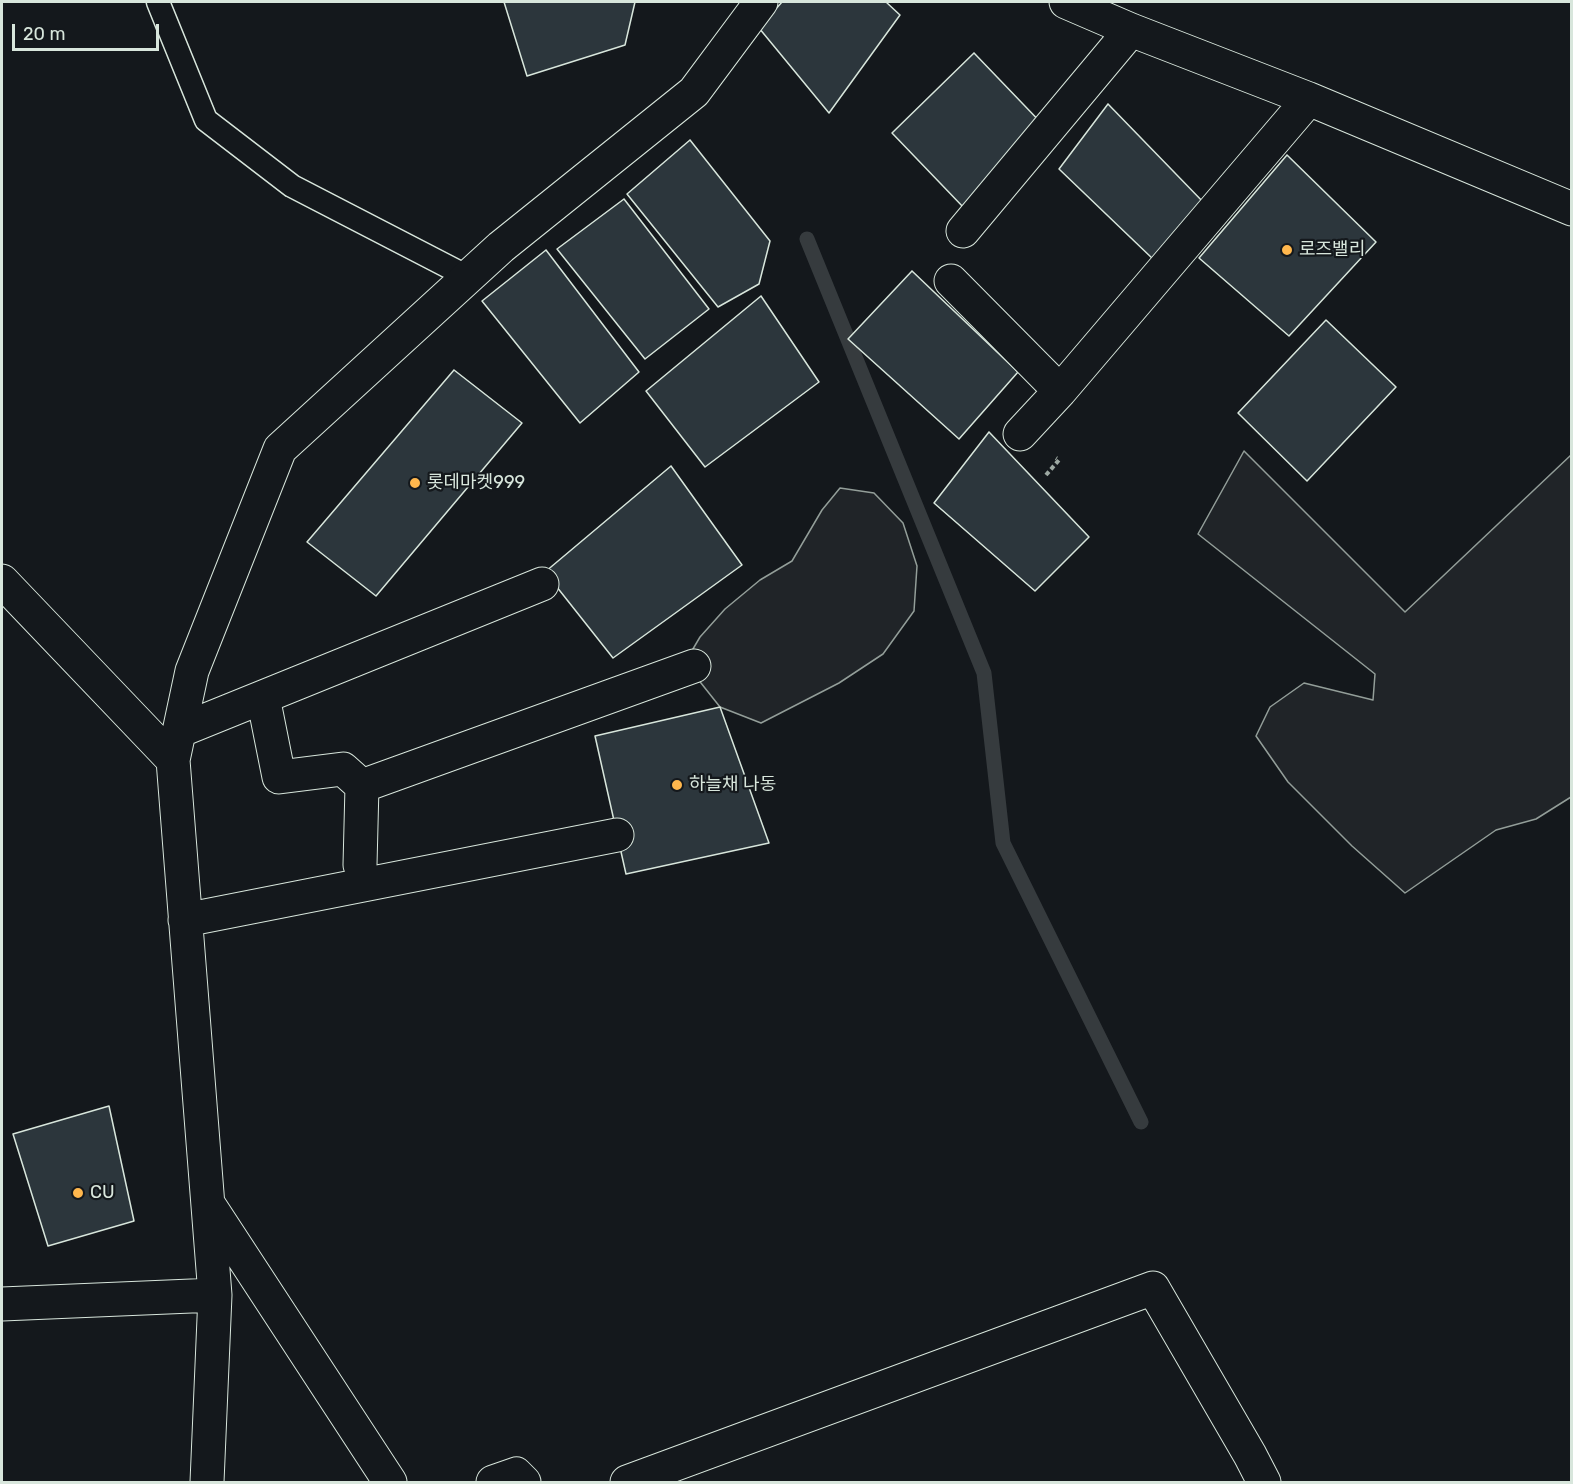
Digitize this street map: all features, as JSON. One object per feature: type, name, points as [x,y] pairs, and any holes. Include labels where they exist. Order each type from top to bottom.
[{"type":"street","points":[[207,1482],[215,1295],[184,909],[176,745],[192,671],[280,449],[501,247],[694,92],[761,2]]},
{"type":"street","points":[[1066,2],[1131,30],[1309,99],[1572,209]]},
{"type":"street","points":[[963,231],[1131,30]]},
{"type":"street","points":[[1020,434],[1060,391],[1309,99]]},
{"type":"street","points":[[951,281],[1060,391]]},
{"type":"street","points":[[2,581],[176,745]]},
{"type":"street","points":[[176,745],[262,697],[542,584]]},
{"type":"street","points":[[362,786],[694,666]]},
{"type":"street","points":[[262,697],[279,777],[343,769],[362,786],[360,865]]},
{"type":"street","points":[[609,826],[184,909],[360,865],[609,826]]},
{"type":"street","points":[[208,1203],[390,1482]]},
{"type":"street","points":[[627,1482],[1152,1288],[1264,1482]]},
{"type":"street","points":[[2,1304],[215,1295]]},
{"type":"street","points":[[493,1482],[516,1474],[524,1482]]},
{"type":"lane","points":[[158,2],[206,120],[292,186],[468,277]]},
{"type":"shaded area","points":[[1244,451],[1405,612],[1571,455],[1571,797],[1536,819],[1496,830],[1405,893],[1352,846],[1288,782],[1256,736],[1270,707],[1304,683],[1373,700],[1375,674],[1198,534]]},
{"type":"shaded area","points":[[840,488],[874,493],[903,523],[917,566],[914,611],[883,654],[839,683],[761,723],[720,707],[697,678],[690,654],[700,637],[725,609],[760,580],[792,561],[822,510]]},
{"type":"building","points":[[504,2],[635,2],[625,45],[527,76]]},
{"type":"building","points":[[782,2],[886,2],[900,15],[829,113],[759,28]]},
{"type":"building","points":[[974,53],[1047,129],[965,209],[892,133]]},
{"type":"building","points":[[1108,104],[1207,206],[1154,260],[1059,169]]},
{"type":"building","points":[[690,140],[770,241],[759,284],[718,307],[627,194]]},
{"type":"building","name":"로즈밸리","points":[[1287,155],[1376,242],[1289,336],[1199,258]]},
{"type":"building","points":[[624,199],[709,309],[645,359],[557,249]]},
{"type":"building","points":[[546,250],[639,372],[580,423],[482,301]]},
{"type":"building","points":[[912,271],[1018,372],[959,439],[848,339]]},
{"type":"building","points":[[761,296],[819,382],[705,467],[646,391]]},
{"type":"building","points":[[1326,320],[1396,387],[1307,481],[1238,413]]},
{"type":"building","name":"롯데마켓999","points":[[454,370],[522,423],[376,596],[307,542]]},
{"type":"building","points":[[989,432],[1089,537],[1035,591],[934,503]]},
{"type":"building","points":[[671,466],[742,565],[613,658],[545,572]]},
{"type":"building","name":"하늘채 나동","points":[[720,707],[769,843],[626,874],[595,736]]},
{"type":"building","points":[[109,1106],[134,1221],[48,1246],[13,1134]]},
{"type":"waterway","points":[[807,239],[984,673],[1003,843],[1141,1122]]},
{"type":"place","name":"로즈밸리","points":[[1287,250]]},
{"type":"place","name":"롯데마켓999","points":[[415,483]]},
{"type":"place","name":"하늘채 나동","points":[[677,785]]},
{"type":"place","name":"CU","points":[[78,1193]]}]
